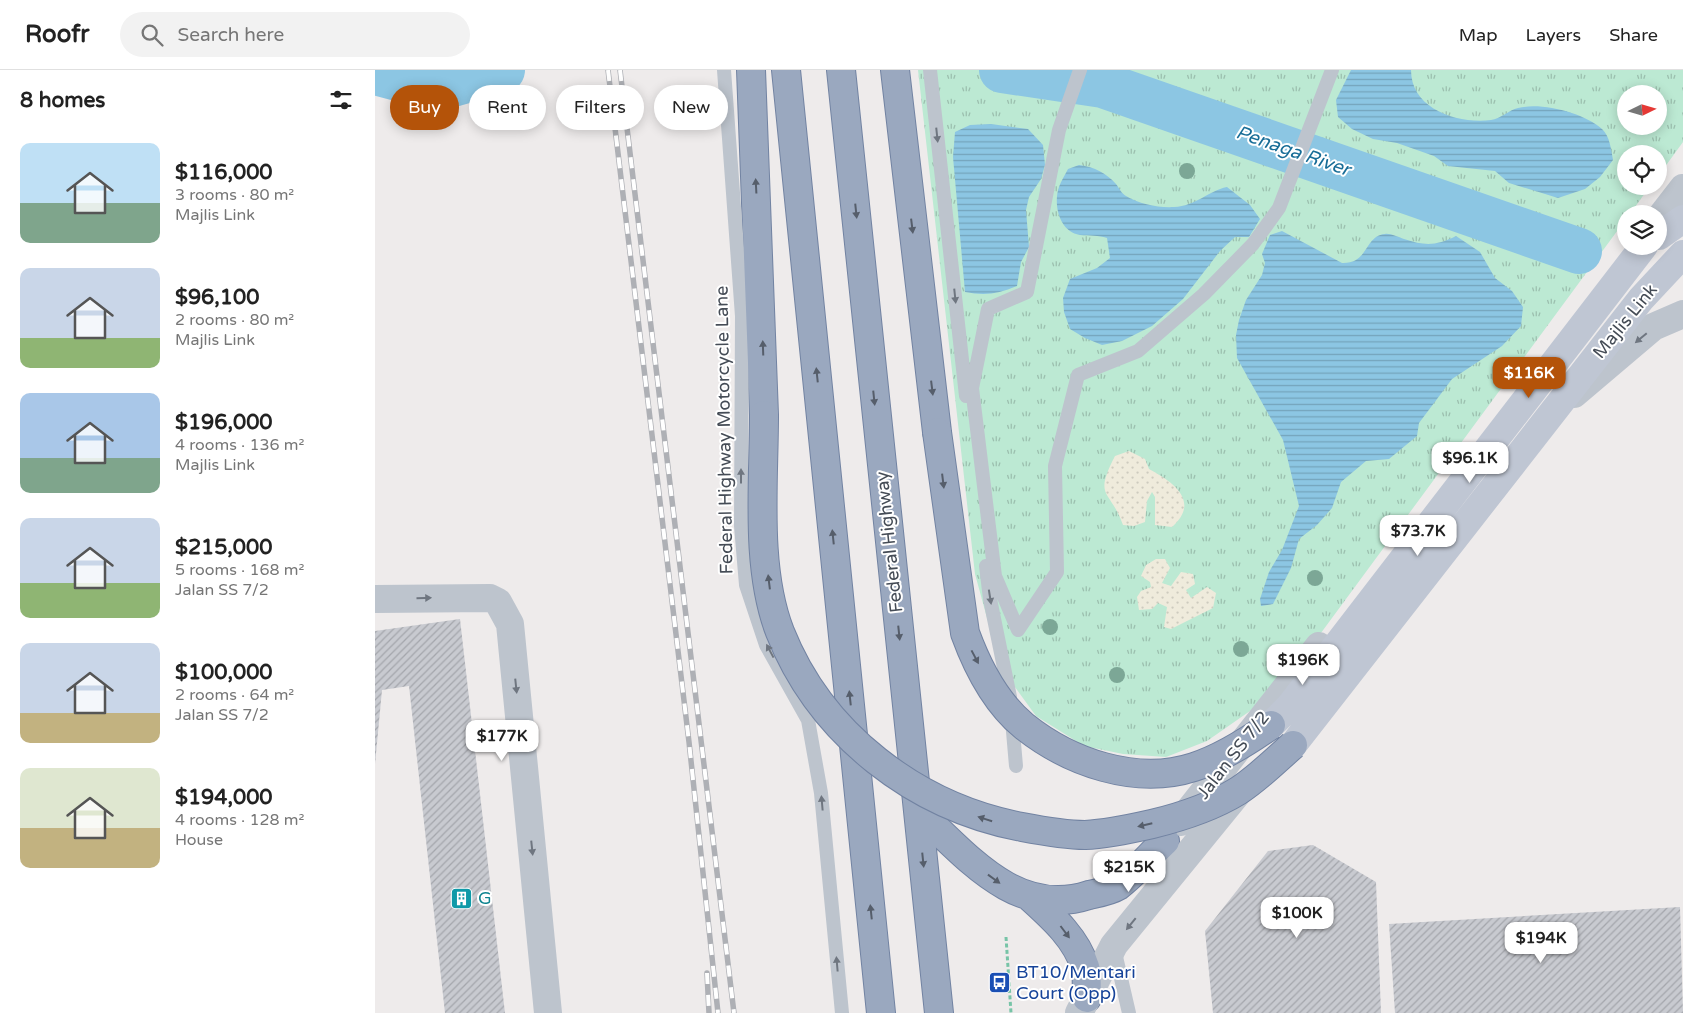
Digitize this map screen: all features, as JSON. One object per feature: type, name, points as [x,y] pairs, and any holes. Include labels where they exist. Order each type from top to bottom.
[{"type":"highway","points":[[751,70],[763,363],[765,546],[769,580],[780,632],[798,670],[828,714],[848,736],[897,777],[955,809],[989,821],[1048,832],[1085,835],[1184,816],[1237,792],[1261,775],[1293,745]]},
{"type":"highway","points":[[786,70],[881,1013]]},
{"type":"highway","name":"Federal Highway","points":[[841,70],[939,1013]]},
{"type":"highway","points":[[895,70],[957,586],[965,633],[972,652],[995,694],[1023,725],[1063,751],[1071,756],[1116,770],[1151,773],[1194,767],[1245,744],[1271,725]]},
{"type":"highway","points":[[918,811],[991,878],[1011,891],[1030,898],[1061,901],[1075,900],[1117,886],[1165,841]]},
{"type":"highway","points":[[1030,898],[1057,922],[1071,940],[1085,968],[1083,1005]]},
{"type":"main road","points":[[1667,230],[1683,219]]},
{"type":"main road","name":"Majlis Link","points":[[1293,745],[1641,299],[1683,254]]},
{"type":"main road","name":"Majlis Link","points":[[1271,725],[1290,706],[1637,255]]},
{"type":"street","points":[[1667,209],[1683,188]]},
{"type":"street","name":"Jalan SS 7/2","points":[[1083,1005],[1114,945],[1227,805],[1364,649],[1683,233]]},
{"type":"street","name":"Jalan SS 7/2","points":[[1165,841],[1630,255]]},
{"type":"street","points":[[1530,432],[1653,327],[1683,314]]},
{"type":"street","points":[[375,599],[490,598],[499,602],[510,624],[548,1013]]},
{"type":"lane","name":"Federal Highway Motorcycle Lane","points":[[724,70],[742,316],[741,526],[746,585],[767,645],[808,720],[821,793],[842,1013]]},
{"type":"lane","points":[[930,70],[990,599],[1010,697],[1016,766]]},
{"type":"lane","points":[[1079,70],[1059,130],[1027,292],[988,308],[972,388],[995,576],[1018,630],[1057,572],[1055,466],[1078,375],[1138,351],[1204,294],[1253,244],[1279,208],[1332,70]]},
{"type":"lane","points":[[1382,568],[1409,590]]},
{"type":"lane","points":[[1010,697],[1049,734],[1071,746],[1113,762],[1217,774]]},
{"type":"lane","points":[[1114,945],[1129,1013]]},
{"type":"path","points":[[1006,937],[1011,1013]]},
{"type":"green space","points":[[918,70],[1683,70],[1683,142],[1667,164],[1667,145],[1617,145],[1617,195],[1644,195],[1636,205],[1617,205],[1617,231],[1304,656],[1250,711],[1207,741],[1166,757],[1123,754],[1084,746],[1036,716],[1009,679],[990,629],[975,574]]},
{"type":"sand","points":[[1129,451],[1145,459],[1149,469],[1167,480],[1180,493],[1184,501],[1184,509],[1180,518],[1172,527],[1155,525],[1155,497],[1152,492],[1147,501],[1145,522],[1134,526],[1123,525],[1104,487],[1108,470],[1115,456]]},
{"type":"sand","points":[[1156,559],[1165,559],[1170,568],[1162,583],[1171,586],[1181,572],[1193,574],[1195,584],[1186,590],[1191,598],[1207,587],[1216,593],[1213,608],[1171,629],[1164,627],[1167,607],[1158,603],[1152,609],[1139,610],[1137,597],[1141,591],[1151,587],[1150,582],[1141,576],[1146,565]]},
{"type":"water","points":[[1351,70],[1411,70],[1413,84],[1427,104],[1438,111],[1464,119],[1491,120],[1518,108],[1539,106],[1574,114],[1594,123],[1605,132],[1610,143],[1613,160],[1600,177],[1585,189],[1558,198],[1509,183],[1495,171],[1448,166],[1434,156],[1397,143],[1373,139],[1352,129],[1338,117],[1336,100]]},
{"type":"water","points":[[991,124],[1028,129],[1043,145],[1045,165],[1041,179],[1029,197],[1026,210],[1029,247],[1021,262],[1017,286],[1004,291],[979,294],[965,292],[953,157],[955,132],[970,125]]},
{"type":"water","points":[[1079,165],[1090,167],[1104,174],[1116,184],[1123,194],[1131,199],[1156,206],[1182,206],[1227,187],[1250,205],[1260,219],[1249,237],[1235,237],[1220,251],[1183,299],[1152,326],[1122,341],[1102,345],[1070,329],[1064,312],[1063,298],[1070,279],[1097,268],[1110,258],[1107,238],[1073,233],[1067,229],[1059,216],[1057,194],[1060,185],[1068,169]]},
{"type":"water","points":[[1282,231],[1342,263],[1357,259],[1373,240],[1385,234],[1424,244],[1442,242],[1456,236],[1480,252],[1495,278],[1512,291],[1523,307],[1521,326],[1502,346],[1452,379],[1419,423],[1417,436],[1389,459],[1366,461],[1341,482],[1332,508],[1317,525],[1299,539],[1291,568],[1273,604],[1261,606],[1260,599],[1269,572],[1282,550],[1299,506],[1283,440],[1237,358],[1236,335],[1246,300],[1262,275],[1265,263],[1262,254],[1270,235]]},
{"type":"building","name":"G","points":[[460,619],[505,1013],[445,1013],[409,686],[382,690],[375,764],[375,631]]},
{"type":"building","points":[[1313,845],[1376,882],[1381,1013],[1213,1013],[1205,931],[1268,851]]},
{"type":"building","points":[[1680,907],[1683,1013],[1395,1013],[1389,924]]},
{"type":"waterway","name":"Penaga River","points":[[375,72],[424,85],[453,84],[502,70]]},
{"type":"waterway","name":"Penaga River","points":[[1002,70],[1103,85],[1579,251]]},
{"type":"railway","points":[[608,70],[689,742],[718,1013]]},
{"type":"railway","points":[[620,70],[734,1013]]},
{"type":"railway","points":[[707,973],[709,1013]]},
{"type":"place","name":"G","points":[[462,898]]},
{"type":"place","name":"BT10/Mentari Court (Opp)","points":[[1000,982]]}]
